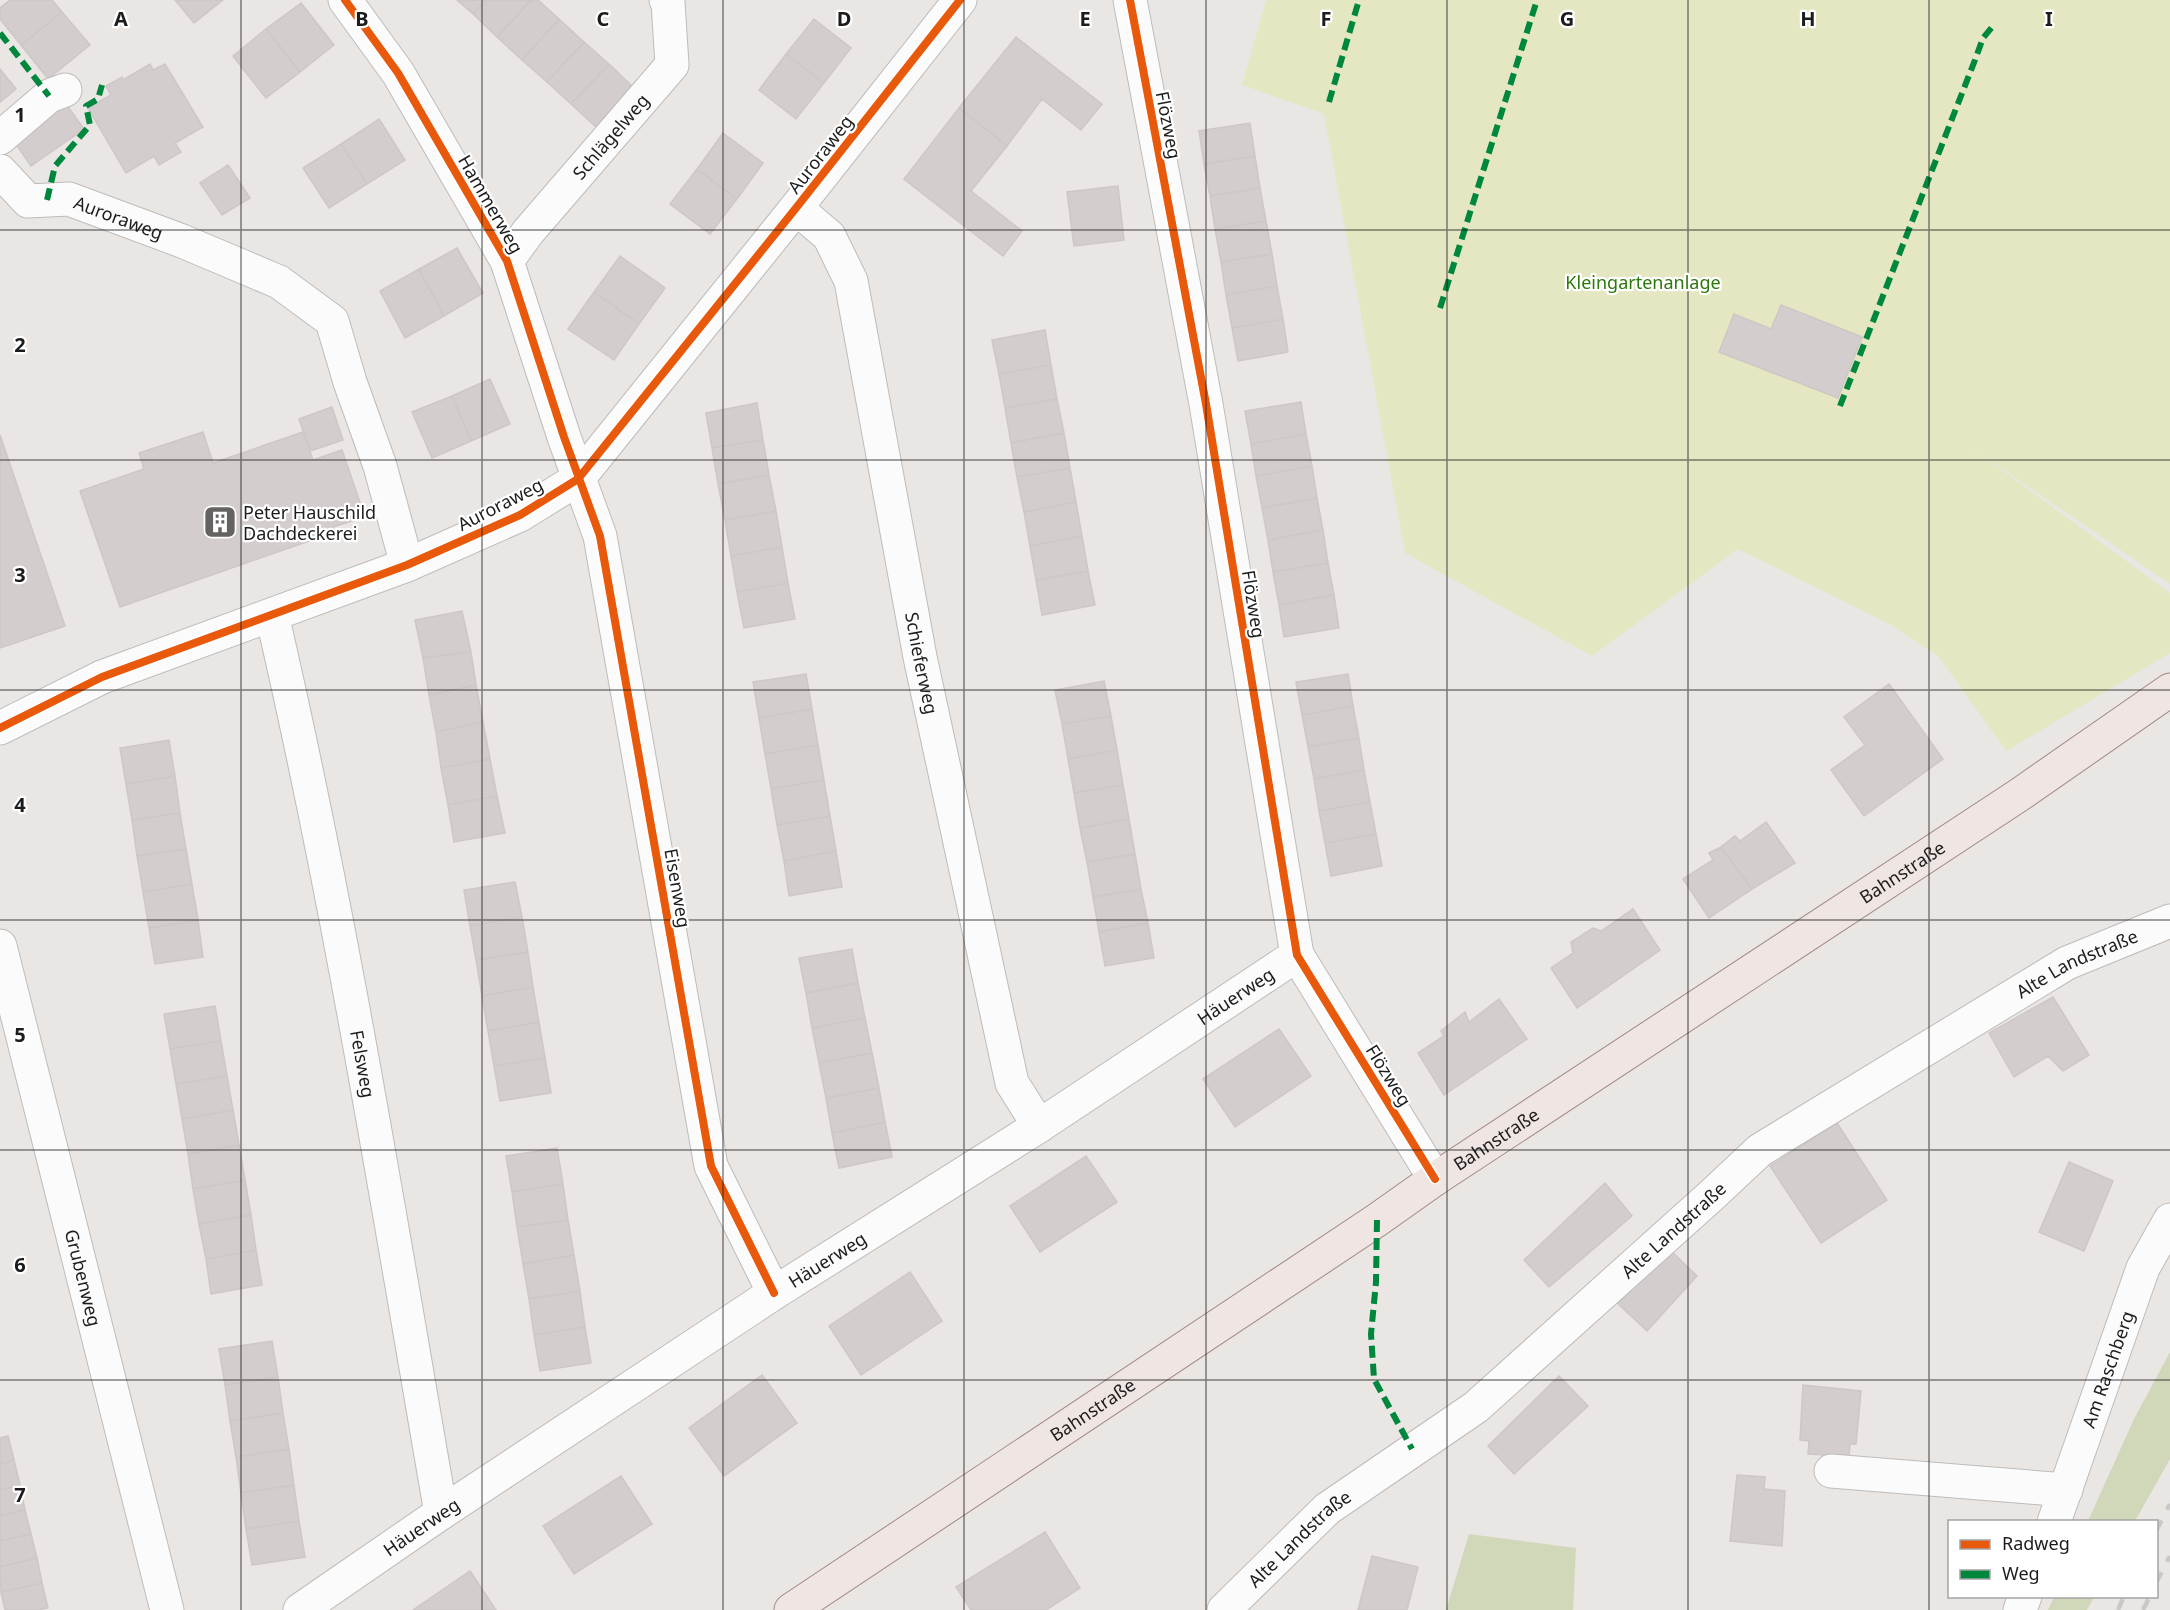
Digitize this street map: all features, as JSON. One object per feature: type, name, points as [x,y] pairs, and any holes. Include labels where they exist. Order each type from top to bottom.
[{"type":"main road","name":"Bahnstraße","points":[[791,1610],[1436,1179],[2009,801],[2170,690]]},
{"type":"street","name":"Hammerweg","points":[[345,0],[398,73],[507,261],[578,479]]},
{"type":"street","name":"Schlägelweg","points":[[507,261],[528,232],[672,65],[668,2],[666,0]]},
{"type":"street","name":"Auroraweg","points":[[0,728],[102,677],[407,565],[520,515],[578,479],[960,0]]},
{"type":"street","name":"Flözweg","points":[[1130,0],[1206,404],[1297,955],[1436,1179]]},
{"type":"street","points":[[0,138],[49,96],[65,90]]},
{"type":"street","name":"Auroraweg","points":[[0,171],[28,201],[69,199],[182,241],[279,282],[332,321],[350,382],[380,466],[407,565]]},
{"type":"street","name":"Schieferweg","points":[[796,208],[830,236],[851,281],[920,657],[1012,1083],[1039,1126]]},
{"type":"street","name":"Eisenweg","points":[[578,479],[600,536],[711,1166],[774,1293]]},
{"type":"street","name":"Felsweg","points":[[272,615],[348,973],[441,1514]]},
{"type":"street","name":"Alte Landstraße","points":[[1224,1610],[1327,1509],[1476,1407],[1760,1150],[2067,963],[2170,921]]},
{"type":"street","name":"Grubenweg","points":[[0,946],[167,1610]]},
{"type":"street","name":"Häuerweg","points":[[300,1610],[774,1293],[1039,1126],[1297,955]]},
{"type":"street","name":"Am Raschberg","points":[[2054,1520],[2143,1268],[2170,1221]]},
{"type":"street","points":[[1831,1471],[2066,1491]]},
{"type":"green space","name":"Kleingartenanlage","points":[[1266,0],[2170,0],[2170,584],[1972,448],[2170,593],[2170,653],[2006,751],[1939,657],[1891,625],[1738,549],[1592,656],[1405,553],[1324,114],[1242,85]]},
{"type":"green space","points":[[2170,1352],[2170,1459],[2136,1520],[2088,1520],[2134,1419]]},
{"type":"green space","points":[[1469,1534],[1576,1548],[1573,1610],[1446,1610]]},
{"type":"green space","points":[[2053,1598],[2093,1598],[2087,1610],[2048,1610]]},
{"type":"building","points":[[10,0],[52,0],[62,12],[21,45],[0,19],[0,8]]},
{"type":"building","points":[[175,0],[223,0],[194,23]]},
{"type":"building","points":[[457,0],[486,0],[473,14]]},
{"type":"building","points":[[486,0],[531,0],[497,37],[473,14]]},
{"type":"building","points":[[531,0],[538,0],[559,19],[522,60],[497,37]]},
{"type":"building","points":[[301,3],[334,45],[300,72],[266,29]]},
{"type":"building","points":[[62,12],[90,45],[48,79],[21,45]]},
{"type":"building","points":[[559,19],[584,42],[547,82],[522,60]]},
{"type":"building","points":[[814,19],[851,48],[824,83],[786,54]]},
{"type":"building","points":[[266,29],[300,72],[266,98],[233,56]]},
{"type":"building","points":[[1016,37],[1102,104],[1081,130],[1042,99],[1007,146],[959,108]]},
{"type":"building","points":[[584,42],[609,64],[571,104],[547,82]]},
{"type":"building","points":[[786,54],[824,83],[796,119],[759,90]]},
{"type":"building","points":[[150,64],[153,70],[165,64],[203,127],[175,143],[181,152],[159,165],[154,156],[126,173],[88,108],[111,95],[106,86],[122,77],[123,80]]},
{"type":"building","points":[[609,64],[633,87],[596,127],[571,104]]},
{"type":"building","points":[[0,69],[16,89],[0,102]]},
{"type":"building","points":[[66,104],[84,129],[31,166],[13,140]]},
{"type":"building","points":[[959,108],[1007,146],[971,191],[1022,231],[1003,256],[904,179]]},
{"type":"building","points":[[379,119],[405,160],[367,184],[341,144]]},
{"type":"building","points":[[1250,123],[1255,156],[1204,164],[1199,131]]},
{"type":"building","points":[[723,133],[763,163],[737,199],[697,169]]},
{"type":"building","points":[[341,144],[367,184],[329,208],[303,168]]},
{"type":"building","points":[[1255,156],[1260,188],[1210,196],[1204,164]]},
{"type":"building","points":[[228,165],[250,198],[222,215],[200,183]]},
{"type":"building","points":[[697,169],[737,199],[710,234],[670,204]]},
{"type":"building","points":[[1118,186],[1124,240],[1074,246],[1067,192]]},
{"type":"building","points":[[1260,188],[1266,221],[1215,229],[1210,196]]},
{"type":"building","points":[[1266,221],[1272,254],[1221,262],[1215,229]]},
{"type":"building","points":[[457,248],[483,293],[444,316],[419,269]]},
{"type":"building","points":[[1272,254],[1277,286],[1226,295],[1221,262]]},
{"type":"building","points":[[620,256],[665,288],[639,324],[594,292]]},
{"type":"building","points":[[419,269],[444,316],[405,338],[380,291]]},
{"type":"building","points":[[1277,286],[1283,319],[1232,328],[1226,295]]},
{"type":"building","points":[[594,292],[639,324],[614,360],[568,329]]},
{"type":"building","points":[[1781,305],[1862,337],[1838,398],[1719,352],[1734,314],[1771,329]]},
{"type":"building","points":[[1283,319],[1288,352],[1238,361],[1232,328]]},
{"type":"building","points":[[1045,330],[1051,365],[999,374],[992,340]]},
{"type":"building","points":[[1051,365],[1057,399],[1005,408],[999,374]]},
{"type":"building","points":[[490,379],[510,424],[471,441],[452,396]]},
{"type":"building","points":[[452,396],[471,441],[432,458],[412,412]]},
{"type":"building","points":[[1057,399],[1064,433],[1011,443],[1005,408]]},
{"type":"building","points":[[1301,402],[1306,434],[1251,444],[1245,411]]},
{"type":"building","points":[[757,403],[763,440],[712,448],[706,413]]},
{"type":"building","points":[[332,407],[343,440],[310,451],[299,419]]},
{"type":"building","name":"Peter Hauschild Dachdeckerei","points":[[203,432],[213,463],[303,432],[313,460],[342,450],[365,517],[333,527],[335,532],[120,607],[80,491],[144,469],[139,453]]},
{"type":"building","points":[[1064,433],[1070,468],[1017,477],[1011,443]]},
{"type":"building","points":[[1306,434],[1312,466],[1256,476],[1251,444]]},
{"type":"building","points":[[0,435],[65,626],[0,648]]},
{"type":"building","points":[[763,440],[769,475],[718,484],[712,448]]},
{"type":"building","points":[[1312,466],[1317,498],[1262,508],[1256,476]]},
{"type":"building","points":[[1070,468],[1076,502],[1024,512],[1017,477]]},
{"type":"building","points":[[769,475],[776,511],[725,520],[718,484]]},
{"type":"building","points":[[1317,498],[1323,530],[1268,540],[1262,508]]},
{"type":"building","points":[[1076,502],[1082,536],[1030,546],[1024,512]]},
{"type":"building","points":[[776,511],[782,547],[731,556],[725,520]]},
{"type":"building","points":[[1323,530],[1328,563],[1273,572],[1268,540]]},
{"type":"building","points":[[1082,536],[1088,571],[1036,580],[1030,546]]},
{"type":"building","points":[[782,547],[788,583],[737,592],[731,556]]},
{"type":"building","points":[[1328,563],[1334,595],[1279,605],[1273,572]]},
{"type":"building","points":[[1088,571],[1095,605],[1042,615],[1036,580]]},
{"type":"building","points":[[788,583],[795,619],[744,628],[737,592]]},
{"type":"building","points":[[1334,595],[1339,628],[1284,637],[1279,605]]},
{"type":"building","points":[[462,611],[471,652],[423,658],[415,620]]},
{"type":"building","points":[[471,652],[476,685],[429,695],[423,658]]},
{"type":"building","points":[[806,674],[812,709],[759,718],[753,682]]},
{"type":"building","points":[[1348,674],[1353,706],[1302,715],[1296,682]]},
{"type":"building","points":[[1104,681],[1111,716],[1062,724],[1055,690]]},
{"type":"building","points":[[1889,684],[1943,759],[1864,816],[1831,770],[1865,745],[1844,717]]},
{"type":"building","points":[[476,685],[483,722],[436,732],[429,695]]},
{"type":"building","points":[[1353,706],[1359,738],[1308,747],[1302,715]]},
{"type":"building","points":[[812,709],[818,745],[765,754],[759,718]]},
{"type":"building","points":[[1111,716],[1117,750],[1068,759],[1062,724]]},
{"type":"building","points":[[483,722],[490,759],[441,768],[436,732]]},
{"type":"building","points":[[1359,738],[1364,770],[1314,779],[1308,747]]},
{"type":"building","points":[[169,740],[175,776],[126,784],[120,748]]},
{"type":"building","points":[[818,745],[824,780],[771,789],[765,754]]},
{"type":"building","points":[[1117,750],[1123,785],[1074,793],[1068,759]]},
{"type":"building","points":[[490,759],[497,796],[448,805],[441,768]]},
{"type":"building","points":[[1364,770],[1370,802],[1319,811],[1314,779]]},
{"type":"building","points":[[175,776],[180,813],[132,820],[126,784]]},
{"type":"building","points":[[824,780],[830,816],[777,825],[771,789]]},
{"type":"building","points":[[1123,785],[1129,819],[1080,828],[1074,793]]},
{"type":"building","points":[[497,796],[505,833],[454,842],[448,805]]},
{"type":"building","points":[[1370,802],[1376,834],[1325,843],[1319,811]]},
{"type":"building","points":[[180,813],[186,849],[137,856],[132,820]]},
{"type":"building","points":[[830,816],[836,851],[784,861],[777,825]]},
{"type":"building","points":[[1129,819],[1135,854],[1087,862],[1080,828]]},
{"type":"building","points":[[1766,822],[1795,863],[1752,889],[1721,847],[1735,836],[1740,841]]},
{"type":"building","points":[[1376,834],[1382,866],[1331,876],[1325,843]]},
{"type":"building","points":[[1721,847],[1752,889],[1709,918],[1683,879],[1713,860],[1709,853]]},
{"type":"building","points":[[186,849],[192,884],[143,892],[137,856]]},
{"type":"building","points":[[836,851],[842,887],[789,896],[784,861]]},
{"type":"building","points":[[1135,854],[1141,889],[1093,897],[1087,862]]},
{"type":"building","points":[[515,882],[522,917],[470,926],[464,890]]},
{"type":"building","points":[[192,884],[198,920],[149,928],[143,892]]},
{"type":"building","points":[[1141,889],[1148,923],[1099,932],[1093,897]]},
{"type":"building","points":[[1633,909],[1660,950],[1577,1008],[1551,968],[1573,953],[1571,942],[1593,928],[1601,931]]},
{"type":"building","points":[[522,917],[528,952],[476,960],[470,926]]},
{"type":"building","points":[[198,920],[203,957],[155,964],[149,928]]},
{"type":"building","points":[[1148,923],[1154,958],[1105,966],[1099,932]]},
{"type":"building","points":[[852,949],[858,983],[806,993],[799,958]]},
{"type":"building","points":[[528,952],[533,987],[482,996],[476,960]]},
{"type":"building","points":[[858,983],[865,1018],[812,1028],[806,993]]},
{"type":"building","points":[[533,987],[539,1022],[488,1031],[482,996]]},
{"type":"building","points":[[2053,997],[2089,1055],[2063,1071],[2048,1056],[2014,1077],[1989,1033]]},
{"type":"building","points":[[1499,999],[1527,1039],[1444,1095],[1418,1053],[1444,1036],[1441,1031],[1465,1012],[1469,1022]]},
{"type":"building","points":[[215,1006],[221,1041],[170,1049],[164,1014]]},
{"type":"building","points":[[865,1018],[872,1053],[819,1063],[812,1028]]},
{"type":"building","points":[[539,1022],[545,1058],[494,1066],[488,1031]]},
{"type":"building","points":[[1279,1029],[1311,1076],[1235,1127],[1203,1079]]},
{"type":"building","points":[[221,1041],[227,1076],[176,1084],[170,1049]]},
{"type":"building","points":[[872,1053],[879,1088],[826,1098],[819,1063]]},
{"type":"building","points":[[545,1058],[551,1093],[500,1101],[494,1066]]},
{"type":"building","points":[[227,1076],[233,1110],[182,1119],[176,1084]]},
{"type":"building","points":[[879,1088],[885,1122],[832,1133],[826,1098]]},
{"type":"building","points":[[233,1110],[239,1145],[188,1154],[182,1119]]},
{"type":"building","points":[[885,1122],[892,1157],[839,1168],[832,1133]]},
{"type":"building","points":[[1837,1123],[1887,1200],[1821,1243],[1770,1166]]},
{"type":"building","points":[[239,1145],[245,1180],[193,1189],[188,1154]]},
{"type":"building","points":[[557,1148],[563,1184],[512,1192],[506,1156]]},
{"type":"building","points":[[1086,1156],[1117,1202],[1040,1252],[1010,1206]]},
{"type":"building","points":[[2069,1162],[2113,1181],[2084,1251],[2039,1232]]},
{"type":"building","points":[[245,1180],[251,1215],[199,1224],[193,1189]]},
{"type":"building","points":[[1605,1183],[1632,1216],[1549,1287],[1524,1260]]},
{"type":"building","points":[[563,1184],[568,1220],[517,1227],[512,1192]]},
{"type":"building","points":[[251,1215],[256,1250],[206,1259],[199,1224]]},
{"type":"building","points":[[568,1220],[574,1255],[523,1264],[517,1227]]},
{"type":"building","points":[[1666,1246],[1697,1276],[1647,1331],[1614,1300]]},
{"type":"building","points":[[256,1250],[262,1285],[211,1294],[206,1259]]},
{"type":"building","points":[[574,1255],[580,1291],[529,1299],[523,1264]]},
{"type":"building","points":[[910,1272],[942,1321],[861,1375],[829,1326]]},
{"type":"building","points":[[580,1291],[585,1327],[534,1335],[529,1299]]},
{"type":"building","points":[[585,1327],[591,1363],[540,1371],[534,1335]]},
{"type":"building","points":[[272,1341],[278,1377],[225,1385],[219,1349]]},
{"type":"building","points":[[762,1375],[797,1423],[724,1476],[689,1428]]},
{"type":"building","points":[[1559,1376],[1588,1406],[1514,1474],[1488,1446]]},
{"type":"building","points":[[278,1377],[283,1413],[230,1421],[225,1385]]},
{"type":"building","points":[[1803,1385],[1861,1391],[1856,1444],[1850,1444],[1849,1456],[1808,1454],[1809,1441],[1800,1440]]},
{"type":"building","points":[[283,1413],[289,1449],[236,1457],[230,1421]]},
{"type":"building","points":[[8,1436],[14,1460],[0,1464],[0,1438]]},
{"type":"building","points":[[289,1449],[294,1485],[241,1493],[236,1457]]},
{"type":"building","points":[[14,1460],[20,1485],[0,1490],[0,1464]]},
{"type":"building","points":[[1737,1475],[1765,1477],[1764,1489],[1785,1491],[1782,1546],[1730,1541]]},
{"type":"building","points":[[621,1476],[652,1524],[574,1574],[543,1526]]},
{"type":"building","points":[[20,1485],[25,1510],[0,1516],[0,1490]]},
{"type":"building","points":[[294,1485],[299,1521],[246,1529],[241,1493]]},
{"type":"building","points":[[25,1510],[31,1534],[0,1541],[0,1516]]},
{"type":"building","points":[[299,1521],[305,1557],[252,1565],[246,1529]]},
{"type":"building","points":[[1045,1532],[1080,1588],[1046,1610],[971,1610],[956,1587]]},
{"type":"building","points":[[31,1534],[37,1558],[0,1567],[0,1541]]},
{"type":"building","points":[[1372,1556],[1418,1567],[1407,1610],[1358,1610]]},
{"type":"building","points":[[37,1558],[42,1583],[1,1592],[0,1567]]},
{"type":"building","points":[[470,1571],[496,1610],[413,1610]]},
{"type":"building","points":[[42,1583],[48,1608],[5,1610],[1,1592]]},
{"type":"railway","points":[[2158,1527],[2170,1504]]},
{"type":"railway","points":[[2158,1579],[2170,1556]]},
{"type":"railway","points":[[2118,1610],[2123,1598]]},
{"type":"railway","points":[[2143,1610],[2149,1598]]},
{"type":"marked path","points":[[1329,102],[1359,0]]},
{"type":"marked path","points":[[1440,308],[1537,0]]},
{"type":"marked path","points":[[1840,406],[1983,38],[1993,26]]},
{"type":"marked path","points":[[0,33],[49,96]]},
{"type":"marked path","points":[[47,200],[55,166],[90,125],[86,106],[98,99],[102,85]]},
{"type":"marked path","points":[[1377,1220],[1376,1282],[1371,1334],[1374,1379],[1412,1449]]},
{"type":"cycle path","points":[[345,0],[398,73],[507,261],[564,437],[600,536],[711,1166],[774,1293]]},
{"type":"cycle path","points":[[0,728],[102,677],[407,565],[520,515],[578,479],[960,0]]},
{"type":"cycle path","points":[[1130,0],[1206,404],[1297,955],[1435,1179]]},
{"type":"place","name":"Peter Hauschild Dachdeckerei","points":[[220,522]]}]
